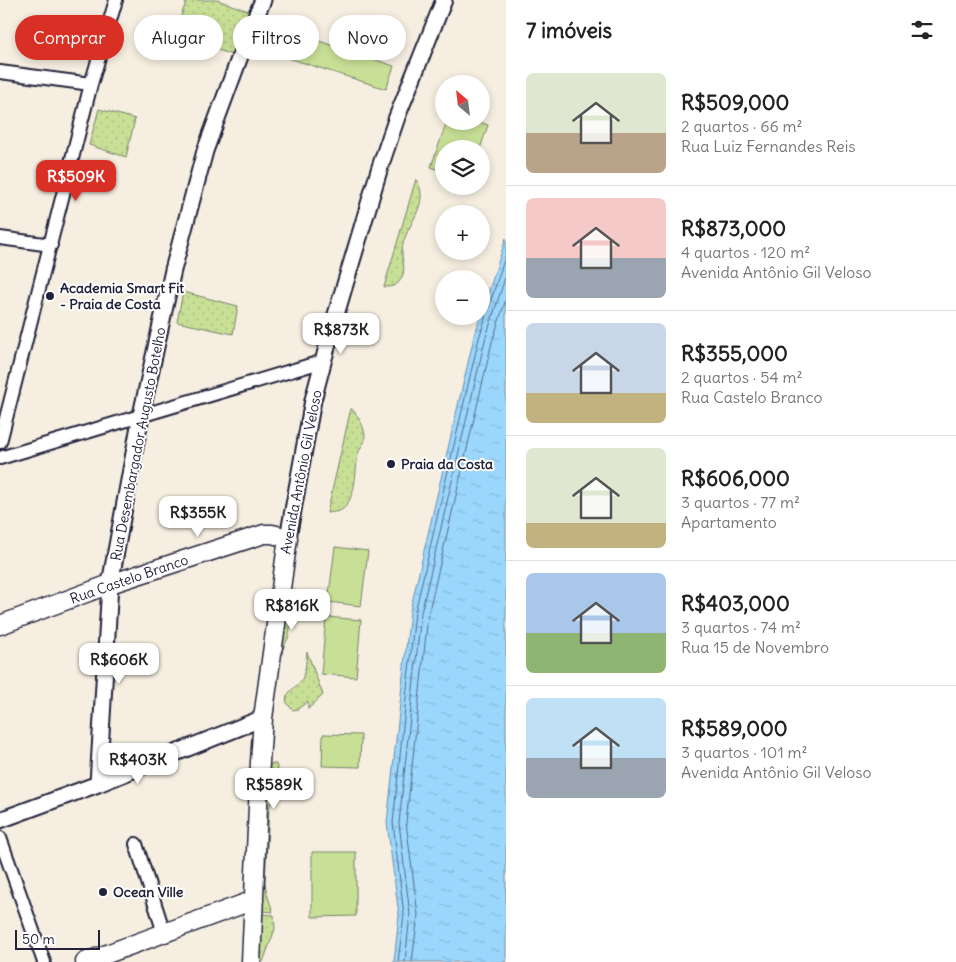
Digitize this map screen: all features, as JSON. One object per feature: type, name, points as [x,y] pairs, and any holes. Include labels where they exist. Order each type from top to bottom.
[{"type":"main road","name":"Rua Castelo Branco","points":[[0,625],[110,584],[264,534],[288,538]]},
{"type":"main road","name":"Avenida Antônio Gil Veloso","points":[[251,962],[263,718],[288,538]]},
{"type":"main road","points":[[84,962],[254,900]]},
{"type":"street","points":[[0,442],[5,395],[51,245],[91,84],[116,0]]},
{"type":"street","name":"Rua Desembargador Augusto Botelho","points":[[98,784],[110,584],[141,415],[176,261],[205,151],[249,32],[263,0]]},
{"type":"street","name":"Avenida Antônio Gil Veloso","points":[[288,538],[313,400],[332,328],[380,167],[397,117],[444,0]]},
{"type":"street","points":[[0,72],[91,84]]},
{"type":"street","points":[[0,238],[51,245]]},
{"type":"street","points":[[0,458],[324,360]]},
{"type":"street","points":[[0,820],[98,784],[263,718]]},
{"type":"street","points":[[0,838],[44,962]]},
{"type":"street","points":[[136,844],[164,932]]},
{"type":"green space","points":[[187,0],[217,0],[249,11],[247,15],[233,15],[232,55],[223,52],[223,15],[181,15]]},
{"type":"green space","points":[[319,41],[329,44],[329,60],[376,60],[394,66],[386,89],[295,60],[319,60]]},
{"type":"green space","points":[[99,109],[135,119],[126,157],[89,145]]},
{"type":"green space","points":[[444,130],[486,130],[483,140],[440,140]]},
{"type":"green space","points":[[435,156],[435,169],[431,167]]},
{"type":"green space","points":[[416,179],[421,197],[416,214],[404,240],[402,249],[403,275],[396,285],[384,287]]},
{"type":"green space","points":[[183,292],[238,306],[233,334],[177,322]]},
{"type":"green space","points":[[351,408],[361,422],[365,440],[359,450],[354,488],[349,501],[341,510],[327,513]]},
{"type":"green space","points":[[335,547],[368,551],[361,606],[328,602]]},
{"type":"green space","points":[[295,589],[289,636],[281,653],[287,597]]},
{"type":"green space","points":[[326,617],[361,620],[356,677],[321,674]]},
{"type":"green space","points":[[307,652],[323,695],[308,709],[308,701],[298,709],[293,710],[286,700],[287,696],[303,677]]},
{"type":"green space","points":[[323,734],[361,735],[360,767],[322,766]]},
{"type":"green space","points":[[270,764],[276,764],[279,775],[269,810],[265,882],[273,912],[262,911]]},
{"type":"green space","points":[[312,852],[356,852],[356,916],[312,917]]},
{"type":"green space","points":[[262,914],[274,915],[275,929],[263,962],[259,962]]},
{"type":"water","points":[[506,238],[506,962],[394,962],[399,915],[387,823],[410,611],[474,337],[478,325],[490,325],[490,288]]},
{"type":"place","name":"Academia Smart Fit - Praia de Costa","points":[[50,296]]},
{"type":"place","name":"Praia da Costa","points":[[391,464]]},
{"type":"place","name":"Ocean Ville","points":[[103,892]]}]
